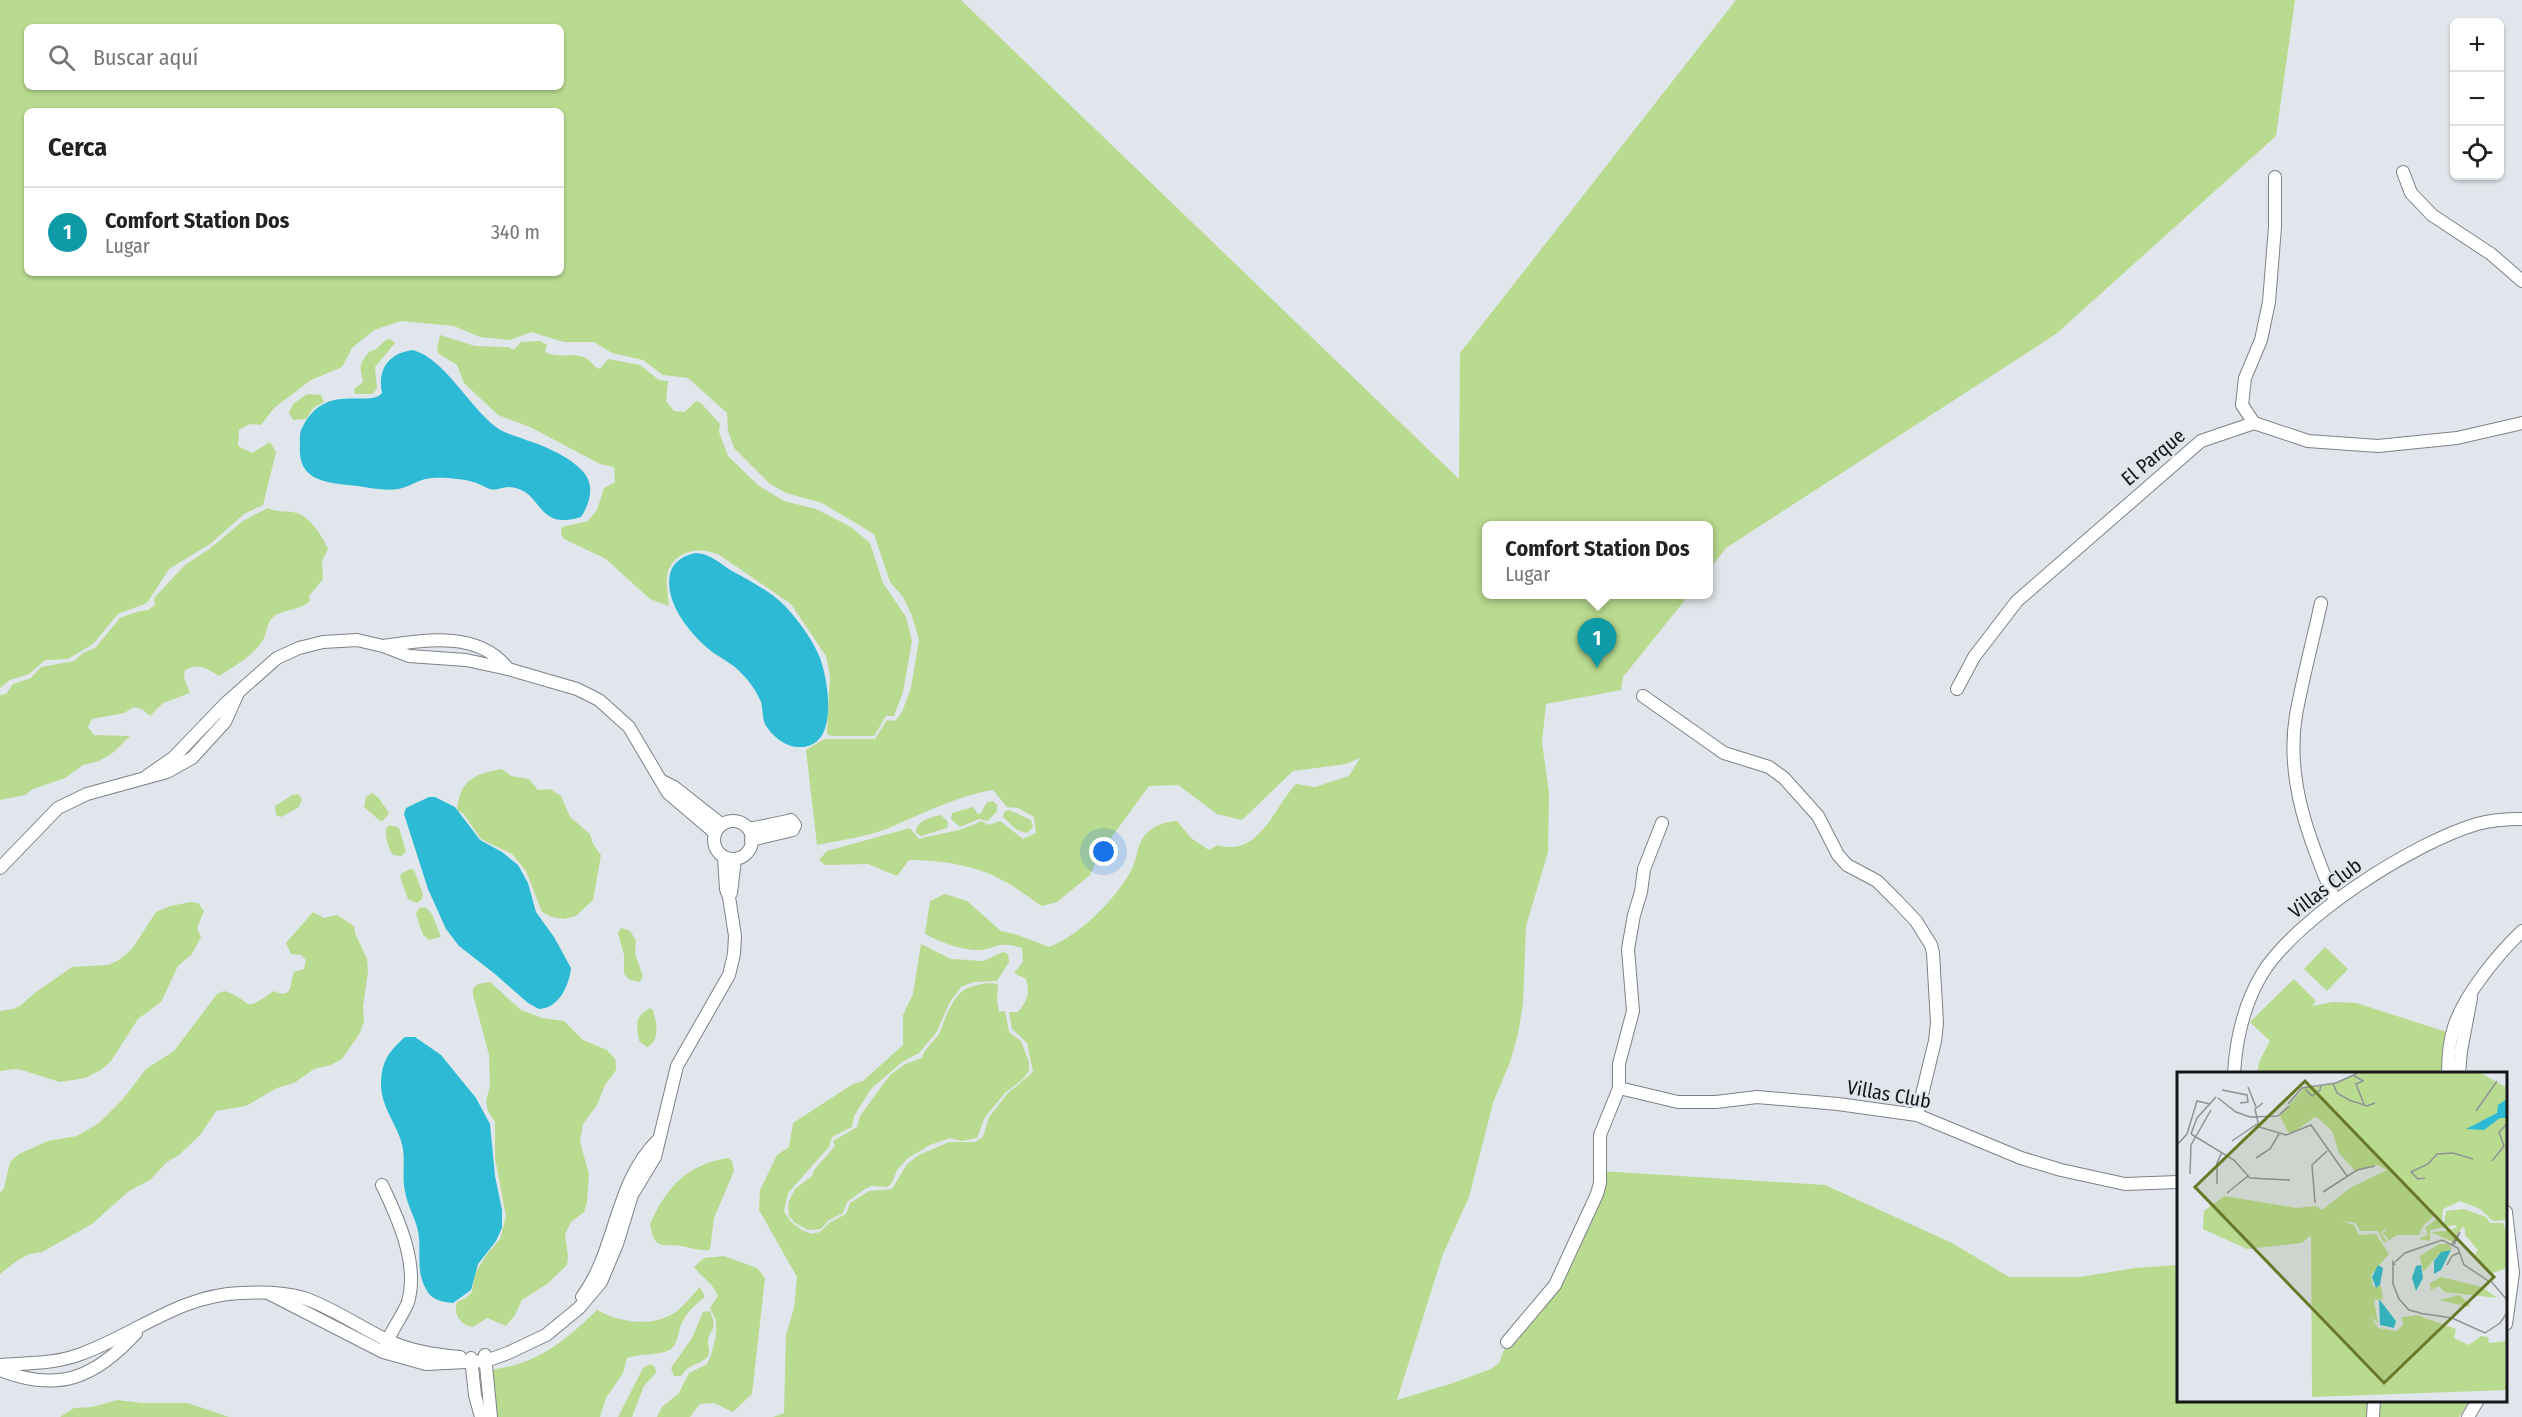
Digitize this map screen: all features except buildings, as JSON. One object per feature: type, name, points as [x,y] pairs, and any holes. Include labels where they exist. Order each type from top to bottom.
[{"type":"street","points":[[2403,172],[2410,193],[2432,215],[2491,254],[2522,281]]},
{"type":"street","points":[[2275,177],[2276,227],[2269,302],[2260,340],[2245,378],[2242,405],[2254,423],[2308,441],[2378,446],[2457,438],[2522,423]]},
{"type":"street","name":"El Parque","points":[[1958,689],[1974,657],[2017,601],[2079,545],[2201,441],[2254,423]]},
{"type":"street","points":[[2321,603],[2296,716],[2294,751],[2299,801],[2311,845],[2335,900]]},
{"type":"street","points":[[0,868],[58,808],[87,794],[147,776],[173,758],[270,663],[299,648],[341,640],[363,640],[409,656],[466,660],[508,669],[577,689],[607,706],[629,727],[661,780],[674,787],[718,829]]},
{"type":"street","points":[[447,640],[447,659]]},
{"type":"street","points":[[383,646],[447,640],[464,642],[499,660],[508,669]]},
{"type":"street","points":[[1643,696],[1724,753],[1768,767],[1784,778],[1818,816],[1838,855],[1848,865],[1877,881],[1916,921],[1931,945],[1933,953],[1937,1023],[1935,1041],[1917,1115]]},
{"type":"street","name":"Villas Club","points":[[2234,1072],[2238,1034],[2253,990],[2284,944],[2335,900],[2433,842],[2477,824],[2522,819]]},
{"type":"street","points":[[718,829],[735,821],[750,834],[747,852],[729,858]]},
{"type":"street","points":[[1507,1342],[1556,1285],[1565,1268],[1580,1227],[1597,1194],[1600,1182],[1600,1135],[1619,1088],[1619,1064],[1633,1011],[1628,950],[1644,869],[1662,823]]},
{"type":"street","points":[[0,1365],[54,1362],[87,1352],[141,1328],[169,1310],[204,1298],[242,1292],[270,1294],[426,1364],[485,1358],[531,1339],[554,1323],[580,1299],[598,1266],[624,1192],[649,1148],[658,1140],[677,1066],[729,975],[735,944],[729,897],[729,858],[715,844],[718,829]]},
{"type":"street","points":[[2448,1072],[2449,1049],[2454,1026],[2461,1010],[2491,964],[2522,931]]},
{"type":"street","points":[[2459,1072],[2460,1051],[2472,994]]},
{"type":"street","name":"Villas Club","points":[[1619,1088],[1678,1102],[1716,1102],[1757,1097],[1838,1104],[1917,1115],[2022,1158],[2061,1170],[2125,1184],[2177,1182]]},
{"type":"street","points":[[382,1185],[398,1221],[411,1275],[407,1304],[385,1346]]},
{"type":"street","points":[[2507,1227],[2513,1273],[2507,1311]]},
{"type":"street","points":[[0,1370],[22,1379],[57,1381],[81,1375],[95,1368],[141,1328]]},
{"type":"street","points":[[485,1358],[491,1417]]},
{"type":"street","points":[[471,1360],[475,1395],[481,1417]]},
{"type":"street","points":[[54,1362],[57,1381]]},
{"type":"street","points":[[2373,1417],[2374,1402]]},
{"type":"street","points":[[2468,1417],[2477,1402]]},
{"type":"green space","points":[[0,0],[961,0],[1459,479],[1460,353],[1736,0],[2295,0],[2276,136],[2056,334],[1726,548],[1713,565],[1713,521],[1482,521],[1482,599],[1686,599],[1623,677],[1621,690],[1546,704],[1542,742],[1549,793],[1548,852],[1526,926],[1523,1003],[1518,1034],[1510,1062],[1493,1103],[1469,1197],[1443,1254],[1397,1400],[1453,1383],[1491,1369],[1499,1363],[1507,1342],[1555,1285],[1600,1171],[1825,1185],[1952,1243],[2009,1277],[2080,1277],[2135,1268],[2177,1265],[2177,1402],[2468,1402],[2459,1417],[773,1417],[784,1413],[786,1335],[794,1308],[797,1277],[759,1210],[760,1190],[777,1155],[789,1147],[793,1123],[853,1084],[863,1081],[903,1045],[903,1015],[913,994],[921,944],[951,959],[984,961],[1003,952],[1008,954],[1009,962],[997,981],[973,982],[961,987],[950,1002],[936,1033],[919,1053],[902,1062],[871,1089],[854,1116],[852,1127],[832,1137],[829,1147],[788,1193],[784,1211],[791,1222],[812,1234],[820,1232],[829,1223],[846,1214],[850,1203],[869,1191],[892,1189],[907,1164],[919,1155],[949,1142],[975,1142],[983,1137],[989,1117],[1007,1094],[1033,1072],[1027,1043],[1012,1029],[1009,1012],[1018,1012],[1027,996],[1026,979],[1014,973],[1023,962],[1022,948],[1001,945],[982,950],[969,949],[949,945],[925,934],[930,901],[945,894],[967,901],[1001,931],[1049,947],[1073,934],[1107,904],[1132,869],[1142,839],[1156,826],[1177,821],[1191,838],[1209,850],[1218,845],[1232,847],[1244,844],[1264,828],[1296,784],[1315,787],[1349,776],[1360,758],[1346,764],[1293,771],[1242,820],[1217,814],[1178,785],[1149,786],[1100,853],[1090,875],[1057,902],[1042,906],[993,876],[958,864],[909,860],[897,876],[868,864],[825,865],[819,860],[827,851],[910,828],[919,839],[959,830],[981,821],[989,825],[1000,821],[1023,839],[1036,833],[1034,817],[1018,808],[1007,807],[993,790],[954,801],[881,831],[817,845],[806,750],[824,739],[875,739],[887,720],[895,721],[902,712],[911,688],[919,640],[912,616],[903,597],[890,582],[874,534],[822,503],[786,493],[770,484],[734,448],[728,431],[727,413],[688,378],[663,375],[643,360],[612,353],[594,342],[564,342],[531,332],[510,340],[480,337],[454,326],[401,321],[374,330],[352,348],[342,367],[311,380],[274,408],[261,425],[250,424],[239,430],[238,446],[252,453],[270,442],[276,452],[263,505],[244,514],[210,544],[169,569],[147,603],[118,614],[93,644],[68,659],[45,660],[29,674],[10,680],[0,688]]},
{"type":"green space","points":[[440,335],[475,346],[508,347],[514,350],[521,342],[540,341],[547,345],[545,352],[584,357],[600,369],[608,359],[640,365],[659,380],[668,381],[666,401],[674,411],[685,412],[696,401],[701,403],[720,424],[719,432],[728,456],[759,486],[784,501],[816,509],[851,527],[870,543],[883,583],[906,617],[912,641],[903,692],[894,716],[886,716],[874,736],[831,736],[827,734],[830,675],[826,656],[791,604],[721,556],[696,551],[681,555],[675,560],[667,576],[669,606],[650,599],[606,559],[564,539],[561,534],[562,527],[588,521],[597,510],[604,488],[615,482],[614,467],[600,464],[530,427],[498,415],[464,383],[457,365],[439,354],[437,350]]},
{"type":"green space","points":[[387,339],[395,343],[375,367],[377,389],[372,394],[355,394],[354,389],[363,382],[361,369],[363,360],[370,351],[375,350]]},
{"type":"green space","points":[[307,394],[321,395],[324,402],[313,408],[306,419],[293,420],[289,413],[293,404]]},
{"type":"green space","points":[[268,508],[302,515],[316,528],[326,544],[328,549],[322,561],[323,579],[309,596],[310,601],[273,617],[265,637],[254,651],[219,676],[200,667],[185,670],[184,678],[190,693],[163,703],[150,716],[142,709],[134,707],[124,713],[92,719],[88,727],[94,735],[130,736],[114,752],[99,761],[83,765],[65,778],[33,789],[25,795],[0,800],[0,695],[6,694],[13,684],[31,678],[41,667],[74,661],[83,653],[95,648],[120,618],[148,610],[155,605],[154,598],[185,565],[208,550],[243,521]]},
{"type":"green space","points":[[502,769],[511,776],[529,779],[538,790],[550,789],[561,796],[570,817],[590,834],[593,844],[601,855],[593,900],[576,916],[564,919],[542,912],[526,871],[512,854],[481,839],[463,813],[457,810],[462,791],[470,780],[484,773]]},
{"type":"green space","points":[[372,793],[378,797],[389,813],[383,821],[364,807],[366,797]]},
{"type":"green space","points":[[298,794],[302,799],[299,807],[281,817],[276,815],[275,806],[292,795]]},
{"type":"green space","points":[[993,801],[997,805],[997,811],[988,821],[979,819],[960,827],[951,819],[952,813],[973,807],[978,814],[981,813],[987,802]]},
{"type":"green space","points":[[1009,810],[1031,820],[1033,827],[1027,833],[1017,830],[1003,817],[1004,812]]},
{"type":"green space","points":[[941,815],[948,822],[947,828],[921,836],[916,833],[918,825],[928,818]]},
{"type":"green space","points":[[390,825],[399,828],[406,852],[401,856],[393,855],[388,845],[386,828]]},
{"type":"green space","points":[[410,869],[414,870],[423,894],[422,899],[417,903],[408,899],[400,877],[402,873]]},
{"type":"green space","points":[[198,903],[204,911],[197,928],[201,937],[192,954],[178,966],[161,1002],[138,1019],[111,1061],[101,1070],[85,1078],[60,1082],[22,1070],[0,1071],[0,1011],[20,1006],[72,967],[108,965],[119,960],[132,949],[156,912],[170,906]]},
{"type":"green space","points":[[425,907],[432,914],[441,937],[429,940],[423,935],[416,914],[419,908]]},
{"type":"green space","points":[[313,912],[324,918],[337,915],[354,926],[367,959],[364,1021],[360,1033],[342,1059],[331,1065],[314,1069],[294,1083],[277,1088],[246,1106],[216,1111],[201,1134],[179,1155],[167,1162],[150,1180],[129,1191],[92,1224],[42,1252],[30,1254],[18,1260],[0,1274],[0,1193],[4,1188],[10,1162],[19,1154],[48,1141],[77,1136],[99,1123],[123,1099],[146,1069],[174,1051],[217,994],[224,991],[251,1004],[274,991],[285,994],[288,992],[294,972],[304,969],[306,960],[301,955],[291,954],[286,943]]},
{"type":"green space","points":[[621,928],[630,931],[636,940],[635,954],[643,976],[640,982],[630,980],[624,974],[624,955],[618,933]]},
{"type":"green space","points":[[2325,947],[2348,969],[2327,991],[2304,969]]},
{"type":"green space","points":[[2294,979],[2316,1001],[2312,1006],[2333,1002],[2356,1003],[2450,1033],[2444,1072],[2257,1072],[2260,1060],[2270,1041],[2250,1022]]},
{"type":"green space","points":[[490,982],[521,1010],[542,1018],[564,1021],[583,1040],[607,1050],[615,1059],[616,1070],[605,1085],[597,1105],[583,1124],[580,1142],[589,1174],[587,1202],[584,1212],[571,1222],[565,1234],[567,1265],[547,1284],[522,1300],[515,1315],[506,1326],[487,1318],[473,1327],[464,1324],[457,1315],[457,1302],[472,1292],[475,1273],[500,1239],[506,1216],[495,1158],[495,1122],[488,1111],[486,1101],[490,1086],[489,1055],[473,995],[473,989],[478,984]]},
{"type":"green space","points":[[998,984],[999,1012],[1005,1011],[1009,1032],[1021,1041],[1029,1062],[1029,1071],[1023,1079],[1005,1093],[985,1117],[977,1138],[962,1141],[950,1138],[930,1145],[908,1158],[897,1170],[892,1183],[887,1187],[871,1186],[865,1189],[847,1202],[843,1213],[829,1220],[821,1229],[808,1230],[795,1223],[789,1216],[788,1203],[795,1189],[812,1176],[814,1170],[835,1146],[833,1141],[857,1127],[860,1116],[890,1075],[905,1064],[922,1058],[939,1034],[957,996],[972,986]]},
{"type":"green space","points":[[650,1008],[653,1010],[656,1036],[647,1047],[639,1041],[637,1022],[641,1015]]},
{"type":"green space","points":[[728,1158],[732,1161],[734,1171],[714,1218],[710,1250],[658,1243],[652,1234],[650,1224],[671,1189],[689,1172],[700,1166]]},
{"type":"green space","points":[[724,1256],[757,1268],[765,1278],[752,1394],[733,1412],[714,1403],[700,1404],[690,1417],[657,1417],[662,1407],[679,1393],[689,1373],[707,1364],[711,1355],[716,1336],[716,1320],[710,1308],[718,1296],[694,1267],[704,1258]]},
{"type":"green space","points":[[700,1287],[705,1297],[685,1317],[672,1348],[668,1351],[627,1358],[623,1373],[606,1398],[600,1417],[498,1417],[492,1370],[512,1366],[539,1356],[569,1335],[597,1310],[627,1321],[658,1320],[677,1311]]},
{"type":"green space","points":[[710,1311],[713,1327],[708,1339],[708,1357],[689,1368],[681,1376],[674,1376],[671,1368],[692,1338],[703,1312]]},
{"type":"green space","points":[[650,1364],[655,1367],[656,1373],[644,1386],[632,1417],[618,1417],[643,1368]]},
{"type":"green space","points":[[117,1400],[142,1403],[188,1403],[229,1417],[60,1417],[74,1408],[92,1407]]},
{"type":"water","points":[[413,350],[436,363],[496,427],[550,449],[580,468],[590,485],[588,502],[581,517],[566,520],[555,519],[520,489],[508,487],[492,489],[465,480],[428,478],[402,488],[388,490],[327,482],[310,474],[300,458],[300,432],[312,413],[322,405],[334,400],[376,397],[382,393],[381,377],[387,364],[397,355]]},
{"type":"water","points":[[696,553],[711,557],[773,596],[785,606],[809,637],[820,658],[828,698],[826,727],[820,738],[811,745],[792,746],[774,736],[765,724],[761,702],[748,681],[736,668],[703,644],[680,617],[671,595],[670,574],[680,559]]},
{"type":"water","points":[[429,797],[435,797],[455,807],[480,840],[502,852],[518,865],[528,883],[536,912],[554,937],[571,968],[562,995],[552,1005],[539,1009],[528,1003],[459,946],[446,929],[428,889],[404,814],[406,808]]},
{"type":"water","points":[[405,1037],[415,1037],[441,1055],[476,1098],[490,1124],[495,1176],[502,1210],[502,1228],[496,1241],[478,1264],[471,1290],[453,1303],[434,1298],[428,1293],[423,1282],[418,1231],[404,1186],[403,1149],[382,1093],[381,1076],[384,1063],[394,1047]]},
{"type":"place","name":"Comfort Station Dos","points":[[1597,668]]}]
